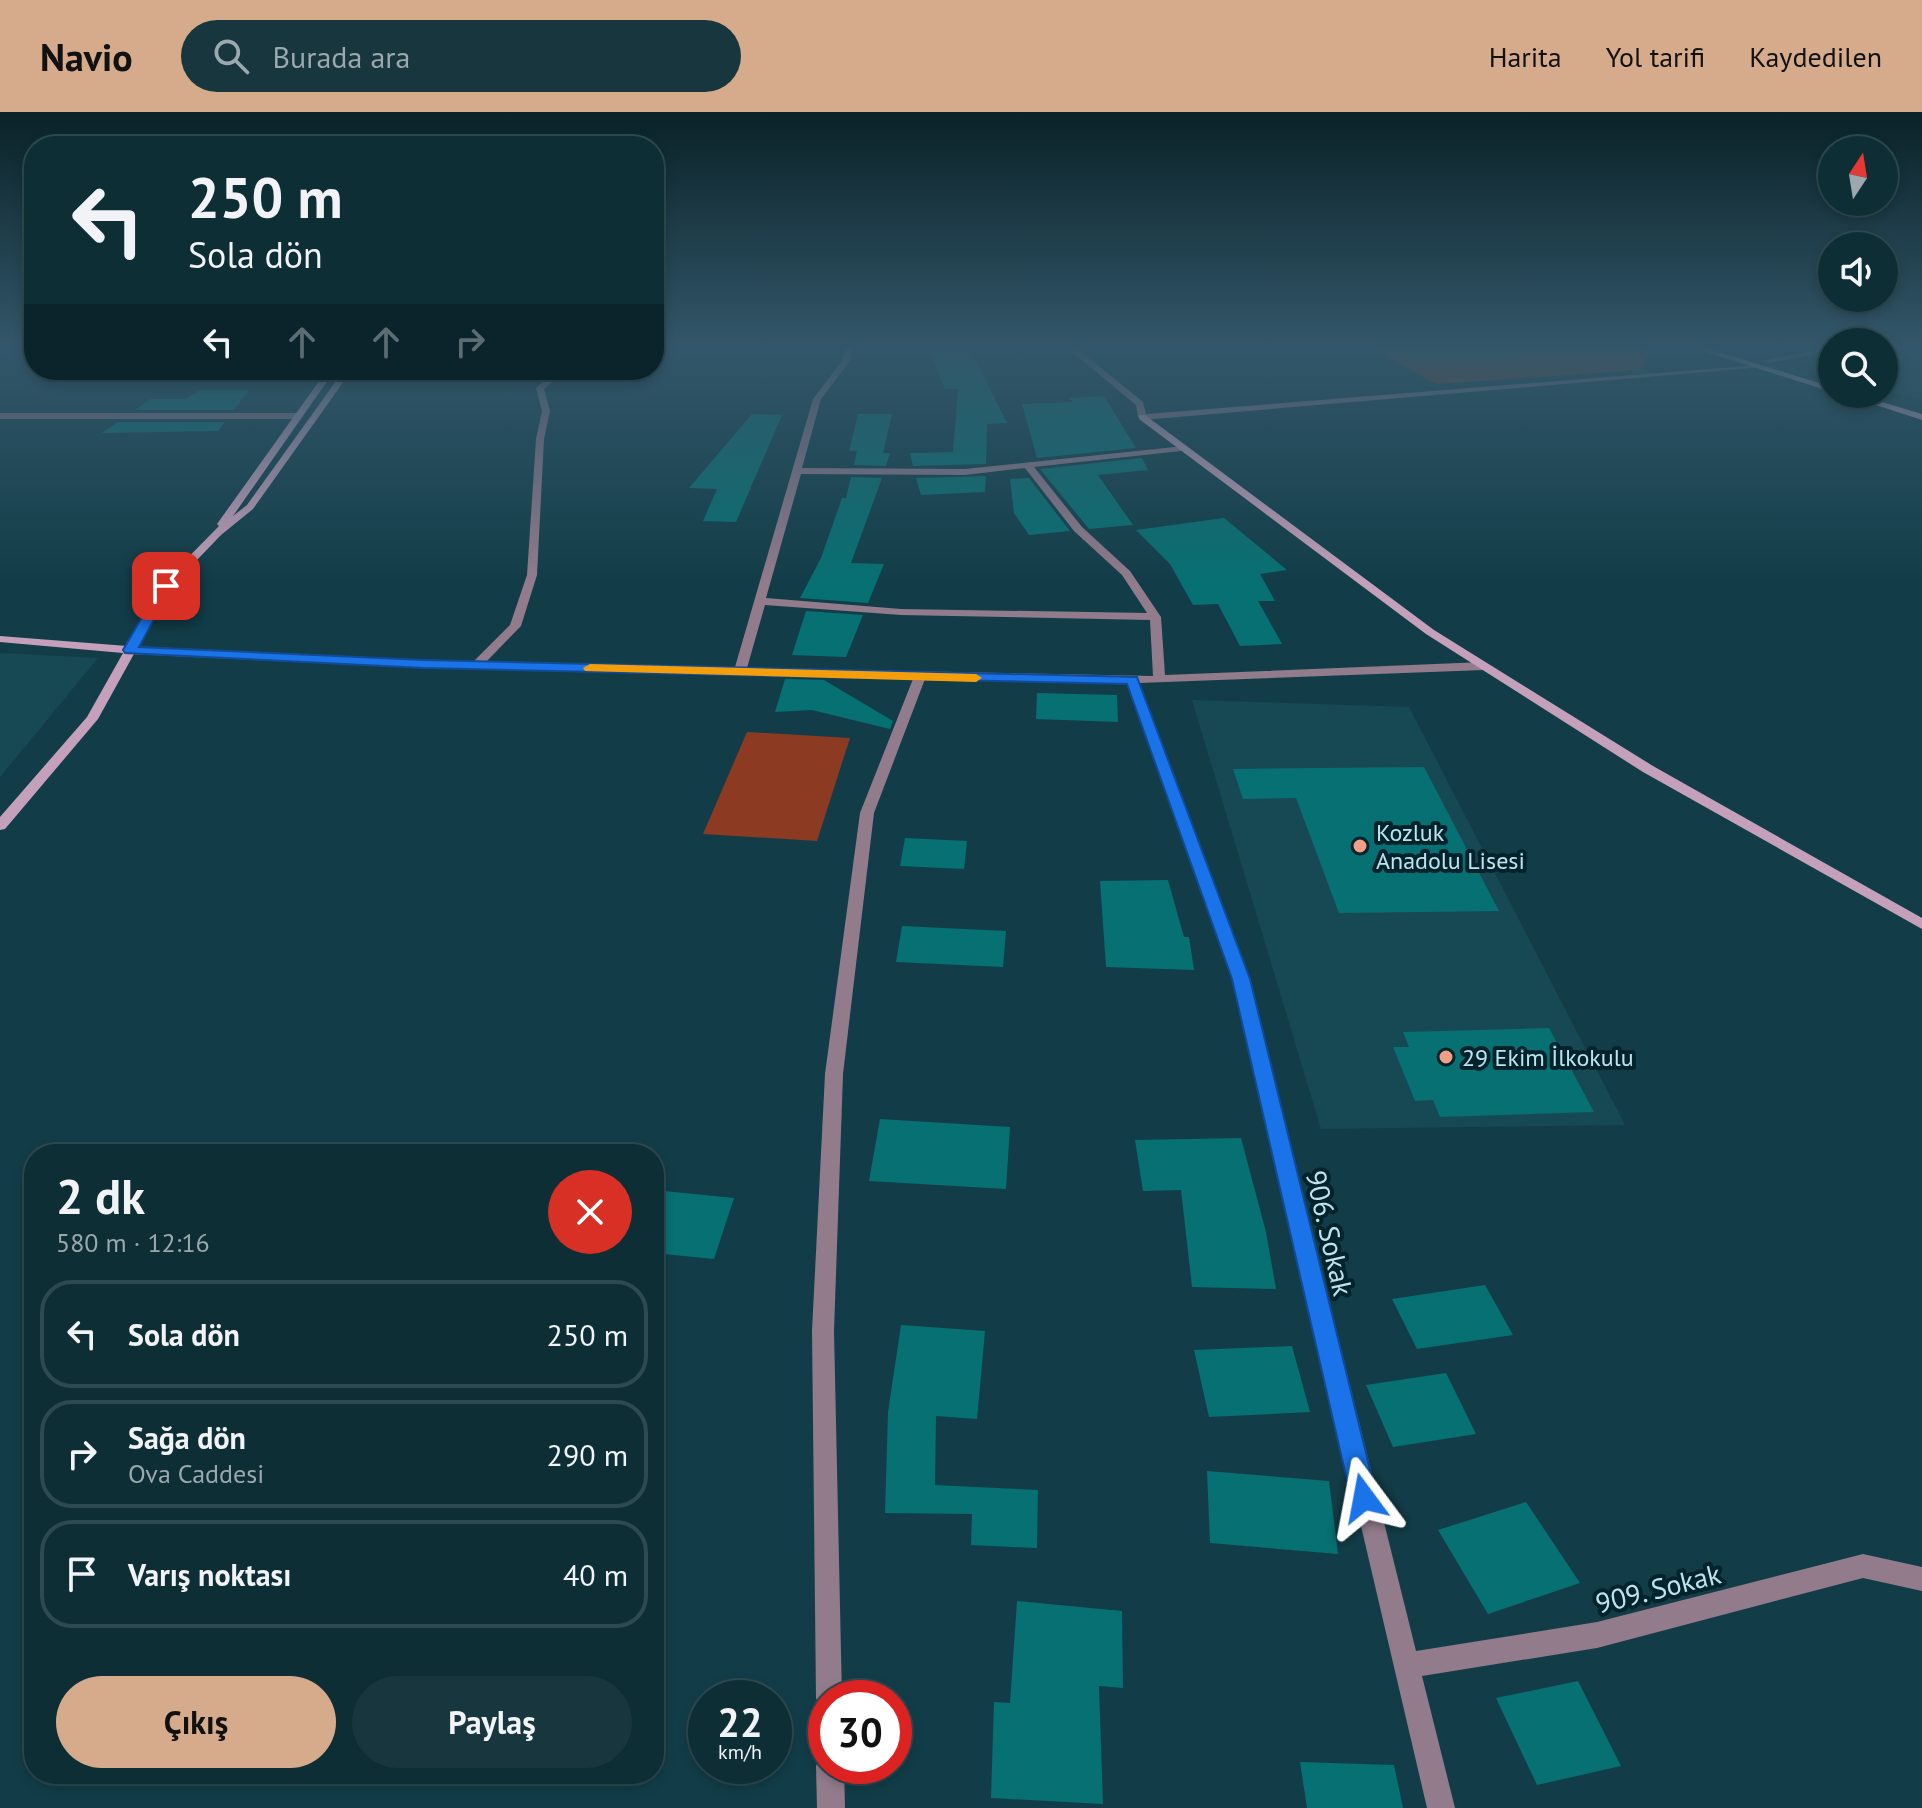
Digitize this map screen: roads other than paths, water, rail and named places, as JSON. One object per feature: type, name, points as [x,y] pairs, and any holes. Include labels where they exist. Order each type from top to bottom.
[{"type":"street","points":[[217,533],[291,425]]},
{"type":"street","points":[[0,826],[92,719],[166,586],[217,533],[250,507],[309,425]]},
{"type":"street","points":[[476,665],[515,626],[532,575],[543,425]]},
{"type":"street","points":[[740,672],[809,425]]},
{"type":"street","points":[[1152,425],[1430,632],[1648,769],[1922,924]]},
{"type":"street","points":[[796,471],[950,472],[1181,448]]},
{"type":"street","points":[[1028,466],[1078,529],[1126,573],[1155,617],[1159,679]]},
{"type":"street","points":[[760,601],[901,612],[1155,617]]},
{"type":"street","points":[[0,639],[130,650],[476,665],[1132,680],[1484,666]]},
{"type":"street","points":[[829,1680],[823,1331],[834,1074],[867,813],[920,676]]},
{"type":"street","name":"906. Sokak","points":[[1132,680],[1241,979],[1441,1808]]},
{"type":"street","name":"909. Sokak","points":[[1405,1666],[1597,1635],[1863,1566],[1922,1579]]},
{"type":"street","points":[[830,1784],[831,1808]]},
{"type":"place","name":"Kozluk Anadolu Lisesi","points":[[1360,846]]},
{"type":"place","name":"29 Ekim İlkokulu","points":[[1446,1057]]}]
